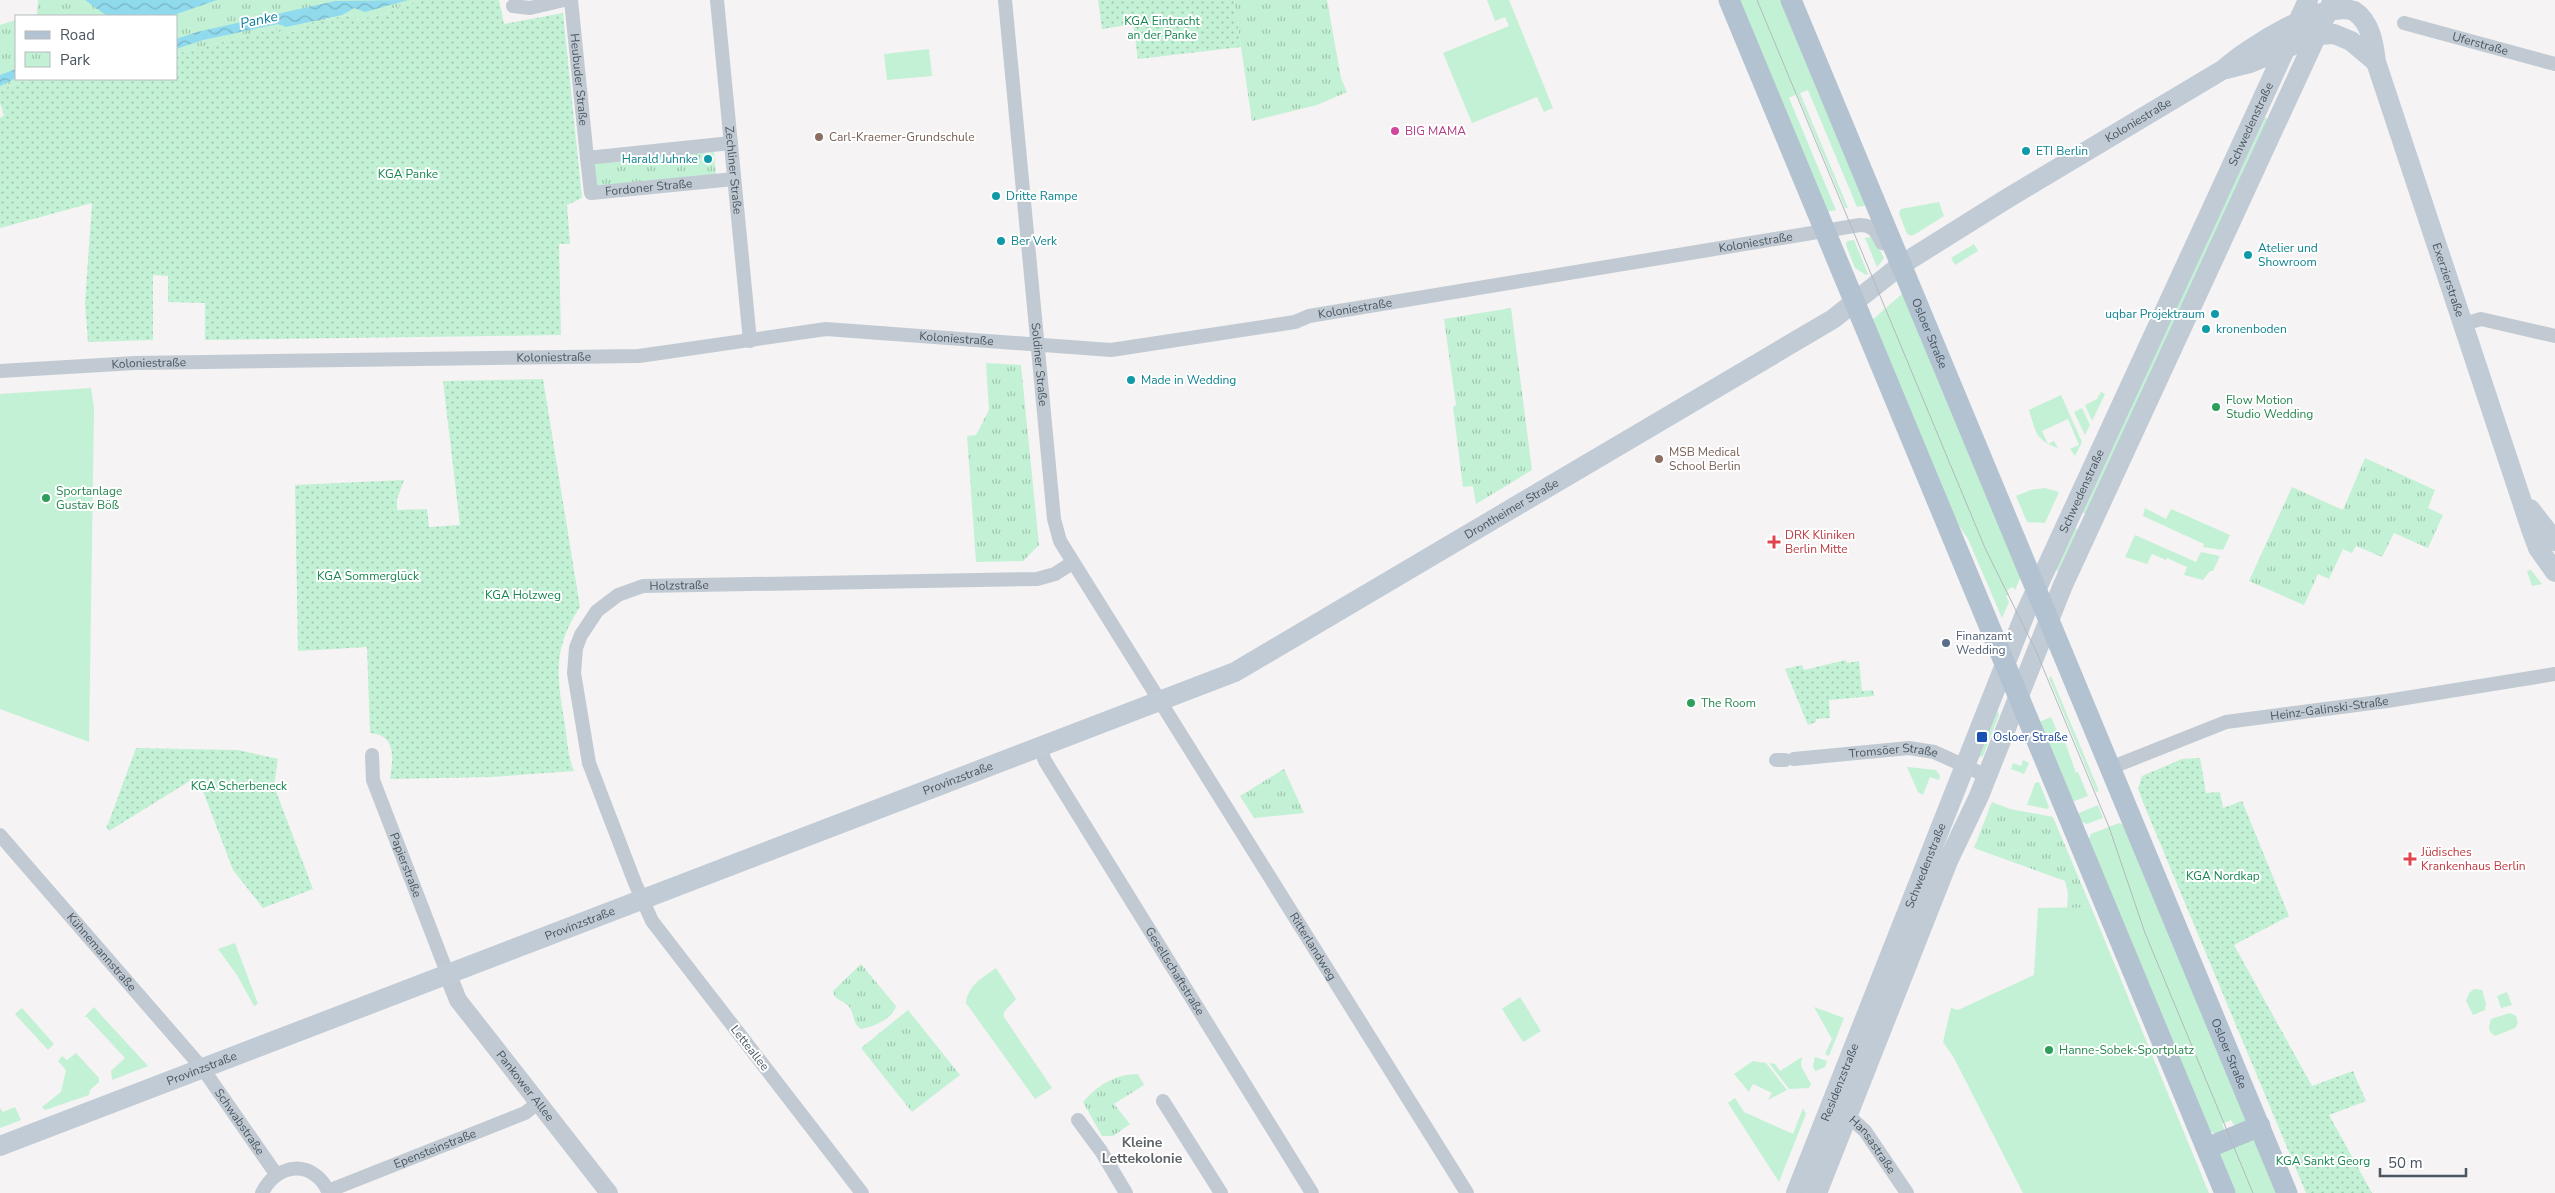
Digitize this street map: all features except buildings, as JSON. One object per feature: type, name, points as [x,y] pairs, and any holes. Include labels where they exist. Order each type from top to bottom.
[{"type":"main road","points":[[1729,0],[2006,662],[2225,1193]]},
{"type":"main road","name":"Osloer Straße","points":[[1791,0],[2287,1193]]},
{"type":"main road","name":"Schwedenstraße","points":[[1892,977],[1964,766],[2036,588],[2308,0]]},
{"type":"main road","name":"Schwedenstraße","points":[[1892,977],[1987,776],[2049,619],[2332,3]]},
{"type":"main road","name":"Koloniestraße","points":[[1855,303],[1901,265],[2008,198],[2224,69],[2244,50],[2274,31],[2332,3]]},
{"type":"main road","name":"Exerzierstraße","points":[[2332,3],[2346,8],[2362,19],[2374,44],[2376,62],[2538,548],[2555,572]]},
{"type":"main road","points":[[2318,35],[2334,34],[2345,38],[2362,49],[2376,62]]},
{"type":"main road","name":"Koloniestraße","points":[[2224,69],[2250,63],[2318,35]]},
{"type":"main road","name":"Drontheimer Straße","points":[[1160,702],[1250,664],[1833,318],[1855,303]]},
{"type":"main road","name":"Exerzierstraße","points":[[2521,497],[2555,541]]},
{"type":"main road","name":"Provinzstraße","points":[[0,1146],[1160,702]]},
{"type":"main road","name":"Residenzstraße","points":[[1796,1193],[1832,1101],[1892,977]]},
{"type":"main road","name":"Residenzstraße","points":[[1817,1193],[1847,1114],[1892,977]]},
{"type":"main road","points":[[2207,1148],[2260,1126]]},
{"type":"street","points":[[513,6],[530,8],[564,0]]},
{"type":"street","name":"Heubuder Straße","points":[[571,0],[587,158]]},
{"type":"street","name":"Zechliner Straße","points":[[717,0],[750,341]]},
{"type":"street","name":"Soldiner Straße","points":[[1005,0],[1054,519],[1060,541],[1072,563],[1160,702]]},
{"type":"street","name":"Uferstraße","points":[[2404,23],[2555,64]]},
{"type":"street","points":[[587,158],[731,143]]},
{"type":"street","name":"Fordoner Straße","points":[[587,158],[591,193],[734,179]]},
{"type":"street","name":"Koloniestraße","points":[[0,371],[135,364],[636,356],[826,329],[1111,350],[1295,322],[1309,316],[1868,225],[1877,232],[1882,243],[1893,246]]},
{"type":"street","points":[[2464,324],[2481,319],[2555,336]]},
{"type":"street","name":"Holzstraße","points":[[642,900],[589,763],[574,673],[576,648],[581,634],[606,603],[628,591],[651,585],[1037,579],[1055,574],[1072,563]]},
{"type":"street","name":"Heinz-Galinski-Straße","points":[[2110,768],[2226,722],[2555,674]]},
{"type":"street","name":"Ritterlandweg","points":[[1160,702],[1467,1193]]},
{"type":"street","name":"Gesellschaftstraße","points":[[1040,748],[1067,798],[1312,1193]]},
{"type":"street","name":"Tromsöer Straße","points":[[1785,760],[1909,748],[1934,752],[1987,776]]},
{"type":"street","name":"Papierstraße","points":[[372,755],[373,780],[448,975]]},
{"type":"street","name":"Kühnemannstraße","points":[[0,835],[203,1069]]},
{"type":"street","name":"Letteallee","points":[[642,900],[652,922],[862,1193]]},
{"type":"street","name":"Pankower Allee","points":[[448,975],[458,1000],[609,1193]]},
{"type":"street","name":"Schwabstraße","points":[[203,1069],[276,1174]]},
{"type":"street","points":[[1163,1101],[1221,1193]]},
{"type":"street","name":"Hansastraße","points":[[1832,1101],[1865,1131],[1907,1193]]},
{"type":"street","name":"Epensteinstraße","points":[[329,1192],[525,1113],[538,1102]]},
{"type":"street","points":[[1078,1120],[1101,1151],[1126,1193]]},
{"type":"street","points":[[262,1193],[276,1174],[286,1170],[304,1170],[320,1178],[329,1192]]},
{"type":"green space","points":[[38,0],[422,0],[388,10],[389,13],[355,20],[353,14],[305,24],[306,29],[282,34],[275,29],[178,53],[178,15],[34,15],[37,14]]},
{"type":"green space","name":"KGA Panke","points":[[422,0],[499,0],[504,24],[563,13],[582,198],[567,205],[570,244],[559,244],[561,335],[205,340],[205,303],[168,302],[168,276],[153,275],[153,340],[88,342],[85,303],[92,203],[0,228],[0,118],[4,115],[0,103],[0,90],[26,80],[178,80],[178,53],[275,29],[283,34],[306,29],[304,24],[354,14],[355,20],[389,13],[388,10]]},
{"type":"green space","name":"KGA Eintracht an der Panke","points":[[1098,0],[1234,0],[1241,47],[1138,59],[1133,24],[1102,29]]},
{"type":"green space","points":[[1234,0],[1327,0],[1341,78],[1347,92],[1317,105],[1252,121]]},
{"type":"green space","points":[[1487,0],[1509,0],[1553,108],[1544,112],[1537,97],[1472,123],[1443,53],[1509,26],[1505,17],[1495,21]]},
{"type":"green space","points":[[1737,0],[1783,0],[1869,205],[1857,207],[1808,90],[1800,93],[1848,208],[1845,208],[1797,94],[1789,98],[1836,210],[1826,212]]},
{"type":"green space","points":[[15,20],[15,80],[26,80],[0,90],[0,25]]},
{"type":"green space","points":[[929,49],[932,76],[887,80],[884,54]]},
{"type":"green space","points":[[2265,117],[2268,119],[2086,514],[2082,512]]},
{"type":"green space","points":[[714,152],[716,175],[595,187],[593,163]]},
{"type":"green space","points":[[1939,202],[1944,216],[1912,236],[1907,234],[1899,213],[1901,209]]},
{"type":"green space","points":[[1873,237],[1884,258],[1877,267],[1865,238]]},
{"type":"green space","points":[[1854,240],[1868,274],[1866,275],[1855,268],[1846,245],[1847,241]]},
{"type":"green space","points":[[1974,244],[1978,251],[1955,265],[1951,258]]},
{"type":"green space","points":[[1903,293],[2022,574],[2015,590],[2013,587],[2007,590],[2009,594],[2006,596],[2009,602],[2002,618],[1968,539],[1954,518],[1871,321]]},
{"type":"green space","points":[[1511,308],[1532,470],[1476,504],[1473,486],[1463,487],[1453,407],[1456,405],[1444,319]]},
{"type":"green space","points":[[986,363],[1021,365],[1039,545],[1023,561],[976,562],[967,436],[976,435],[989,410]]},
{"type":"green space","points":[[543,379],[580,607],[565,637],[559,664],[562,708],[569,754],[574,771],[491,777],[390,779],[392,756],[389,743],[385,738],[370,733],[367,647],[298,651],[295,485],[404,480],[397,499],[397,510],[427,509],[429,527],[460,525],[443,381]]},
{"type":"green space","name":"Sportanlage Gustav Böß","points":[[91,388],[94,408],[89,742],[0,709],[0,394]]},
{"type":"green space","points":[[2101,392],[2105,394],[2092,421],[2085,405],[2097,399]]},
{"type":"green space","points":[[2061,395],[2082,442],[2075,456],[2070,449],[2079,445],[2068,419],[2042,431],[2048,443],[2038,434],[2029,410]]},
{"type":"green space","points":[[2082,408],[2090,425],[2085,435],[2074,412]]},
{"type":"green space","points":[[2054,441],[2058,448],[2050,445],[2048,444]]},
{"type":"green space","points":[[2365,458],[2435,490],[2428,508],[2443,515],[2428,548],[2394,533],[2382,557],[2356,546],[2352,553],[2343,549],[2329,579],[2318,574],[2304,605],[2249,581],[2292,487],[2343,510]]},
{"type":"green space","points":[[2045,488],[2059,492],[2045,523],[2027,522],[2016,496],[2031,490]]},
{"type":"green space","points":[[2145,508],[2166,519],[2171,509],[2230,535],[2223,550],[2203,547],[2204,544],[2143,516]]},
{"type":"green space","points":[[2074,528],[2078,529],[2059,575],[2055,566]]},
{"type":"green space","points":[[2135,535],[2196,562],[2201,552],[2220,556],[2213,571],[2210,571],[2203,580],[2184,575],[2187,567],[2167,558],[2166,560],[2152,554],[2147,564],[2125,557]]},
{"type":"green space","points":[[2531,570],[2542,584],[2532,586],[2527,571]]},
{"type":"green space","points":[[1846,660],[1847,663],[1859,661],[1862,691],[1873,690],[1874,696],[1829,700],[1830,718],[1816,719],[1816,722],[1808,725],[1785,669],[1802,665],[1804,670]]},
{"type":"green space","points":[[2051,676],[2099,791],[2096,792],[2049,678]]},
{"type":"green space","points":[[1995,705],[1999,715],[1983,756],[1976,758]]},
{"type":"green space","points":[[2051,717],[2061,740],[2064,739],[2076,773],[2078,772],[2088,796],[2072,802],[2039,722]]},
{"type":"green space","name":"KGA Scherbeneck","points":[[136,748],[238,750],[278,759],[274,786],[313,889],[263,908],[233,870],[201,786],[193,779],[109,831],[106,826]]},
{"type":"green space","name":"KGA Nordkap","points":[[2200,758],[2206,793],[2220,792],[2223,808],[2242,801],[2289,916],[2234,945],[2312,1086],[2353,1071],[2366,1101],[2329,1115],[2372,1193],[2306,1193],[2147,812],[2138,789],[2142,776],[2182,759]]},
{"type":"green space","points":[[2023,760],[2029,763],[2024,774],[2011,769],[2013,763],[2021,766]]},
{"type":"green space","points":[[1907,767],[1936,770],[1940,776],[1939,780],[1930,777],[1923,795],[1918,792]]},
{"type":"green space","points":[[1284,769],[1304,813],[1254,818],[1240,796]]},
{"type":"green space","points":[[2039,782],[2049,807],[2048,809],[2027,805],[2035,783]]},
{"type":"green space","points":[[1992,802],[2010,809],[2053,817],[2091,907],[2067,908],[2068,893],[2065,881],[1974,848]]},
{"type":"green space","points":[[2098,805],[2103,818],[2087,824],[2080,821],[2077,814]]},
{"type":"green space","points":[[2119,823],[2125,825],[2248,1119],[2236,1129],[2231,1120],[2222,1124],[2226,1133],[2215,1134],[2210,1131],[2088,841],[2091,834]]},
{"type":"green space","name":"Hanne-Sobek-Sportplatz","points":[[2091,907],[2209,1193],[2023,1193],[1954,1058],[1943,1042],[1951,1008],[1958,1010],[2034,975],[2038,908]]},
{"type":"green space","points":[[235,943],[258,1004],[254,1006],[237,975],[218,949]]},
{"type":"green space","points":[[861,964],[896,1006],[887,1018],[877,1024],[861,1029],[855,1022],[850,1008],[835,997],[833,991]]},
{"type":"green space","points":[[996,968],[1016,999],[1004,1012],[1004,1017],[1052,1088],[1035,1099],[966,1003],[973,987]]},
{"type":"green space","points":[[2474,989],[2482,990],[2486,1004],[2485,1010],[2473,1015],[2466,1001],[2469,993]]},
{"type":"green space","points":[[2507,992],[2512,1005],[2501,1008],[2497,996]]},
{"type":"green space","points":[[1520,997],[1541,1031],[1523,1042],[1502,1009]]},
{"type":"green space","points":[[94,1007],[148,1066],[112,1080],[111,1071],[125,1058],[87,1017],[84,1017]]},
{"type":"green space","points":[[1814,1007],[1844,1018],[1829,1056],[1825,1054],[1832,1039]]},
{"type":"green space","points":[[22,1008],[54,1044],[48,1050],[15,1014]]},
{"type":"green space","points":[[908,1010],[960,1075],[912,1112],[861,1048]]},
{"type":"green space","points":[[2510,1013],[2516,1016],[2518,1023],[2515,1028],[2495,1036],[2490,1032],[2491,1019]]},
{"type":"green space","points":[[76,1053],[99,1078],[99,1082],[90,1090],[89,1095],[45,1110],[42,1107],[61,1092],[66,1070],[58,1061],[62,1056],[67,1060]]},
{"type":"green space","points":[[1802,1057],[1801,1066],[1811,1084],[1809,1088],[1789,1089],[1769,1063],[1775,1064],[1780,1071]]},
{"type":"green space","points":[[1815,1057],[1827,1061],[1825,1067],[1815,1071],[1813,1066]]},
{"type":"green space","points":[[1753,1061],[1766,1063],[1787,1090],[1768,1100],[1772,1093],[1753,1084],[1749,1092],[1734,1074]]},
{"type":"green space","points":[[1138,1074],[1144,1085],[1114,1104],[1130,1124],[1113,1136],[1102,1136],[1083,1102],[1095,1090],[1114,1078]]},
{"type":"green space","points":[[1735,1098],[1744,1112],[1793,1134],[1803,1108],[1806,1114],[1779,1182],[1728,1103]]},
{"type":"green space","points":[[15,1107],[21,1120],[0,1128],[0,1108],[3,1112]]},
{"type":"green space","points":[[2254,1137],[2279,1193],[2234,1193],[2218,1153]]},
{"type":"water","points":[[85,0],[217,0],[174,15],[106,15]]},
{"type":"water","name":"Panke","points":[[408,0],[365,12],[354,8],[342,15],[286,27],[278,24],[203,40],[178,48],[178,38],[197,32],[335,1]]},
{"type":"water","points":[[15,69],[15,78],[0,86],[0,75]]},
{"type":"tram line","points":[[1757,0],[1985,548],[2036,651],[2109,827],[2145,933],[2253,1193]]},
{"type":"place","name":"BIG MAMA","points":[[1395,131]]},
{"type":"place","name":"Carl-Kraemer-Grundschule","points":[[819,137]]},
{"type":"place","name":"ETI Berlin","points":[[2026,151]]},
{"type":"place","name":"Harald Juhnke","points":[[708,159]]},
{"type":"place","name":"Dritte Rampe","points":[[996,196]]},
{"type":"place","name":"Ber Verk","points":[[1001,241]]},
{"type":"place","name":"Atelier und Showroom","points":[[2248,255]]},
{"type":"place","name":"uqbar Projektraum","points":[[2215,314]]},
{"type":"place","name":"kronenboden","points":[[2206,329]]},
{"type":"place","name":"Made in Wedding","points":[[1131,380]]},
{"type":"place","name":"Flow Motion Studio Wedding","points":[[2216,407]]},
{"type":"place","name":"MSB Medical School Berlin","points":[[1659,459]]},
{"type":"place","name":"Sportanlage Gustav Böß","points":[[46,498]]},
{"type":"place","name":"DRK Kliniken Berlin Mitte","points":[[1774,542]]},
{"type":"place","name":"Finanzamt Wedding","points":[[1946,643]]},
{"type":"place","name":"The Room","points":[[1691,703]]},
{"type":"place","name":"Osloer Straße","points":[[1982,737]]},
{"type":"place","name":"Jüdisches Krankenhaus Berlin","points":[[2410,859]]},
{"type":"place","name":"Hanne-Sobek-Sportplatz","points":[[2049,1050]]},
{"type":"district","name":"Kleine Lettekolonie","points":[[1142,1150]]},
{"type":"park label","name":"KGA Sommerglück","points":[[368,576]]},
{"type":"park label","name":"KGA Holzweg","points":[[523,595]]},
{"type":"park label","name":"KGA Sankt Georg","points":[[2323,1161]]}]
